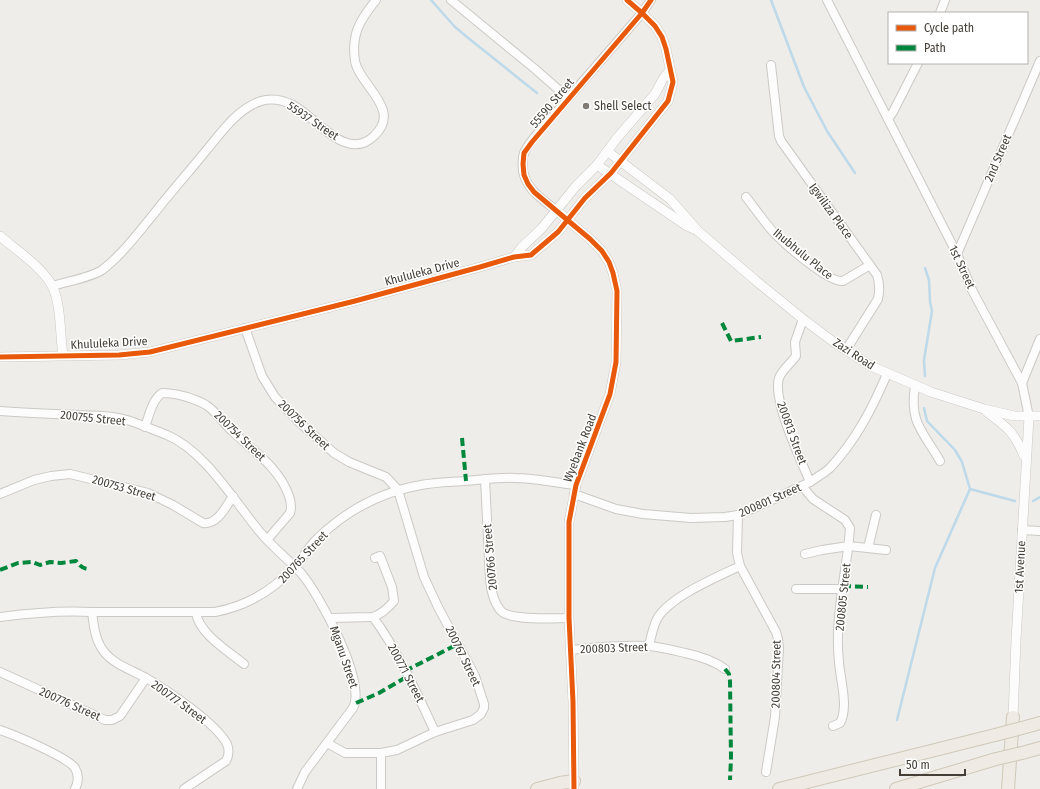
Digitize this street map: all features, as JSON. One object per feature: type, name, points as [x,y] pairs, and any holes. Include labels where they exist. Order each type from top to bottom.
[{"type":"main road","points":[[1007,788],[1013,716]]},
{"type":"main road","points":[[780,789],[1040,723]]},
{"type":"main road","points":[[896,789],[996,759],[1040,748]]},
{"type":"main road","points":[[537,789],[560,783],[574,785]]},
{"type":"street","name":"55937 Street","points":[[53,286],[88,277],[100,271],[111,262],[138,234],[229,123],[250,106],[271,99],[288,103],[304,113],[327,132],[350,144],[359,144],[376,135],[382,125],[384,116],[382,105],[360,73],[355,62],[354,46],[356,32],[362,17],[376,0]]},
{"type":"street","points":[[451,0],[536,69],[568,98]]},
{"type":"street","name":"Khululeka Drive","points":[[0,357],[150,352],[420,284],[514,257],[531,255],[558,232],[585,198],[621,162],[668,101],[672,82],[666,49],[662,37],[655,26],[627,0]]},
{"type":"street","name":"55590 Street","points":[[556,210],[534,192],[528,184],[524,175],[524,153],[568,98],[642,13],[651,0]]},
{"type":"street","name":"1st Street","points":[[827,0],[956,254],[972,290],[1022,383],[1028,417]]},
{"type":"street","points":[[940,12],[944,0]]},
{"type":"street","name":"2nd Street","points":[[956,254],[1040,61]]},
{"type":"street","points":[[888,119],[917,64]]},
{"type":"street","name":"Igwiliza Place","points":[[771,65],[779,136],[781,142],[877,275],[880,284],[878,299],[846,350]]},
{"type":"street","points":[[514,257],[542,228],[576,186],[597,165],[655,94],[670,70]]},
{"type":"street","name":"Zazi Road","points":[[607,151],[670,199],[698,231],[803,319],[846,350],[872,366],[930,392],[984,409],[1014,416],[1040,416]]},
{"type":"street","name":"Zazi Road","points":[[597,165],[611,173],[687,226],[698,231]]},
{"type":"street","name":"Ihubhulu Place","points":[[746,197],[766,223],[783,241],[829,277],[839,282],[843,281],[870,265]]},
{"type":"street","name":"Wyebank Road","points":[[556,210],[602,251],[609,262],[617,291],[616,362],[610,394],[576,485],[569,522],[569,618],[574,785]]},
{"type":"street","points":[[0,236],[37,268],[53,286],[58,304],[62,355]]},
{"type":"street","name":"200813 Street","points":[[803,319],[796,342],[796,356],[780,378],[778,390],[783,413],[810,482]]},
{"type":"street","name":"200756 Street","points":[[245,328],[262,376],[275,397],[300,423],[334,453],[349,462],[386,477],[398,490]]},
{"type":"street","points":[[1022,383],[1040,339]]},
{"type":"street","name":"200801 Street","points":[[574,494],[616,508],[643,514],[691,518],[715,518],[738,515],[810,482],[830,468],[854,438],[869,414],[887,374]]},
{"type":"street","points":[[915,386],[912,400],[914,416],[922,434],[940,461]]},
{"type":"street","name":"200754 Street","points":[[145,427],[154,402],[157,396],[162,393],[169,393],[194,400],[206,405],[217,414],[232,431],[264,459],[286,488],[292,508],[290,514],[267,540]]},
{"type":"street","points":[[984,409],[1009,429],[1020,445],[1026,460]]},
{"type":"street","name":"200755 Street","points":[[0,411],[106,417],[126,420],[168,435],[189,447],[200,457],[267,540]]},
{"type":"street","name":"1st Avenue","points":[[1013,716],[1028,417]]},
{"type":"street","name":"200753 Street","points":[[0,494],[34,480],[70,474],[148,493],[207,524],[213,522],[217,518],[233,496]]},
{"type":"street","name":"200765 Street","points":[[0,617],[32,613],[79,611],[215,612],[242,605],[267,591],[281,581],[317,539],[352,510],[398,490],[423,484],[516,478],[576,485]]},
{"type":"street","name":"200766 Street","points":[[485,479],[490,578],[492,593],[496,603],[504,613],[510,615],[540,618],[569,618]]},
{"type":"street","name":"200805 Street","points":[[802,486],[813,499],[848,523],[850,528],[838,640],[838,661],[843,692],[843,716],[840,723],[833,726]]},
{"type":"street","name":"200767 Street","points":[[327,743],[345,753],[381,753],[397,750],[435,732],[473,720],[482,714],[484,708],[475,676],[424,578],[398,490]]},
{"type":"street","name":"200804 Street","points":[[738,515],[737,553],[740,566],[778,638],[779,662],[775,717],[766,772]]},
{"type":"street","points":[[868,548],[876,515]]},
{"type":"street","points":[[1022,530],[1040,531]]},
{"type":"street","name":"Mganu Street","points":[[267,540],[294,567],[311,587],[330,618],[348,663],[356,693],[356,702],[305,772],[297,789]]},
{"type":"street","points":[[805,554],[848,546],[886,550]]},
{"type":"street","points":[[330,618],[373,617],[389,607],[394,601],[392,587],[380,556],[375,558]]},
{"type":"street","points":[[649,646],[655,623],[664,610],[698,586],[740,566]]},
{"type":"street","points":[[796,589],[843,589]]},
{"type":"street","name":"200777 Street","points":[[92,612],[98,645],[106,654],[119,664],[146,678],[190,707],[218,732],[228,745],[226,761],[184,789]]},
{"type":"street","points":[[196,612],[197,619],[201,627],[244,664]]},
{"type":"street","name":"200771 Street","points":[[373,617],[384,632],[435,732]]},
{"type":"street","name":"200803 Street","points":[[571,650],[613,646],[649,646],[705,658],[725,669]]},
{"type":"street","name":"200776 Street","points":[[0,672],[105,720],[112,720],[120,716],[146,678]]},
{"type":"street","points":[[0,730],[65,760],[75,769],[77,784],[75,789]]},
{"type":"street","points":[[381,753],[381,789]]},
{"type":"waterway","points":[[431,0],[455,27],[537,93]]},
{"type":"waterway","points":[[771,0],[804,87],[827,131],[855,173]]},
{"type":"waterway","points":[[925,268],[929,280],[932,311],[924,360],[925,376]]},
{"type":"waterway","points":[[897,720],[935,568],[970,489],[962,462],[955,450],[927,421],[924,408]]},
{"type":"waterway","points":[[970,489],[1015,501]]},
{"type":"waterway","points":[[1033,501],[1040,497]]},
{"type":"marked path","points":[[722,323],[731,341],[761,337]]},
{"type":"marked path","points":[[462,438],[466,481]]},
{"type":"marked path","points":[[0,570],[18,563],[32,562],[40,565],[50,562],[61,563],[76,561],[82,567],[90,569]]},
{"type":"marked path","points":[[843,586],[868,587]]},
{"type":"marked path","points":[[405,671],[458,644]]},
{"type":"marked path","points":[[725,669],[729,674],[730,681],[730,780]]},
{"type":"marked path","points":[[356,703],[379,693],[408,676]]},
{"type":"cycle path","points":[[0,357],[119,355],[150,352],[355,301],[514,257],[531,255],[558,232],[585,198],[611,173],[668,101],[673,82],[662,37],[655,26],[627,0]]},
{"type":"cycle path","points":[[574,789],[573,702],[569,618],[569,522],[576,485],[610,394],[616,362],[617,291],[609,262],[602,251],[534,192],[528,184],[524,175],[524,153],[642,13],[651,0]]},
{"type":"place","name":"Shell Select","points":[[586,106]]}]
